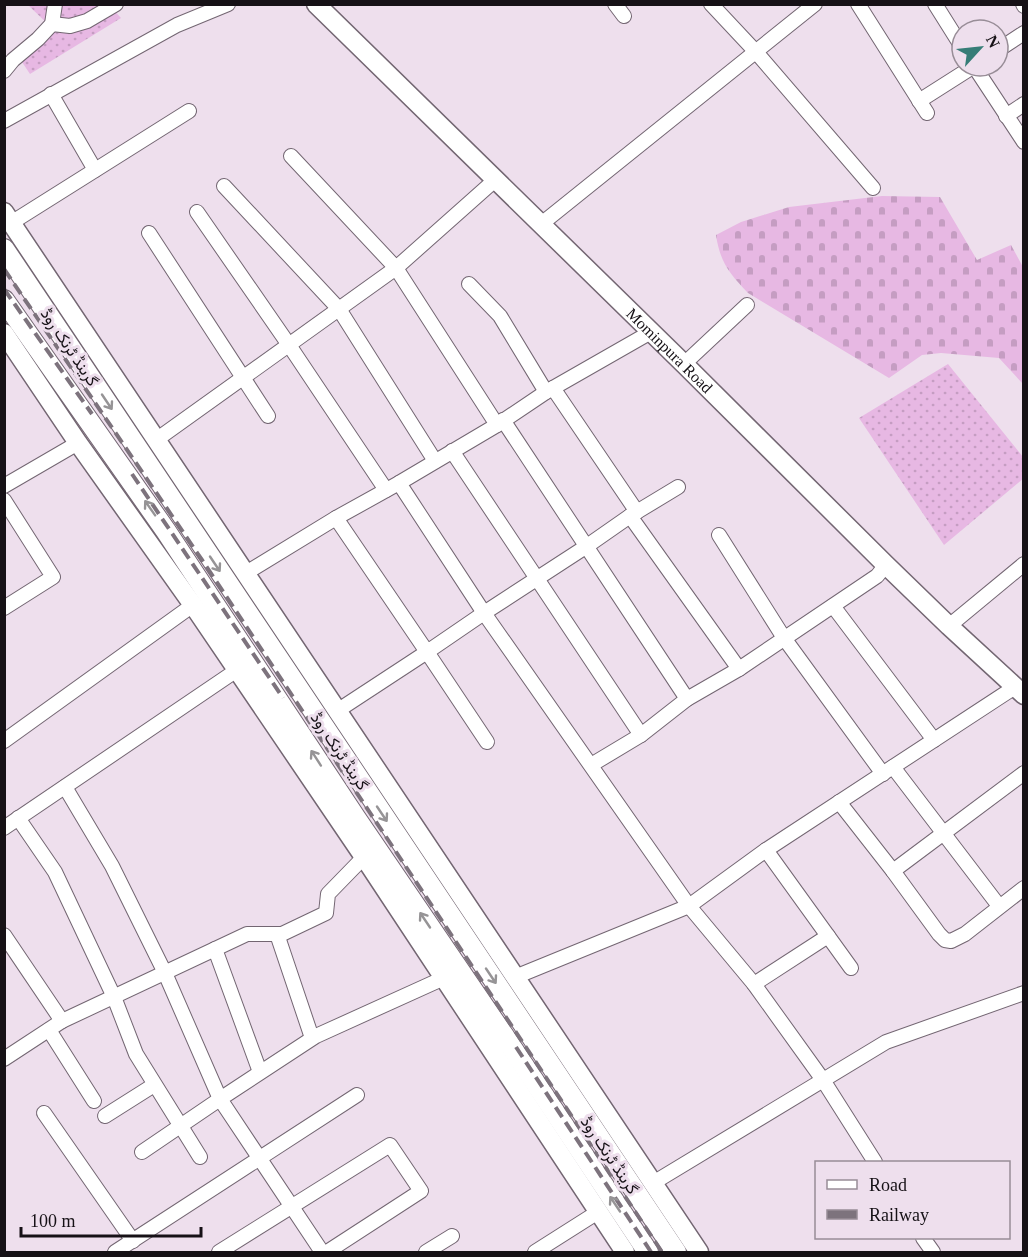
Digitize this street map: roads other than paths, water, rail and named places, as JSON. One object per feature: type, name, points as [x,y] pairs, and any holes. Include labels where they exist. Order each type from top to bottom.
[{"type":"main road","name":"گرینڈ ٹرنک روڈ","points":[[4,249],[676,1252]]},
{"type":"main road","name":"گرینڈ ٹرنک روڈ","points":[[4,300],[166,531],[517,1071],[648,1252]]},
{"type":"main road","points":[[166,531],[185,519]]},
{"type":"street","points":[[4,71],[52,24],[55,4]]},
{"type":"street","points":[[52,24],[70,26],[87,21],[116,4]]},
{"type":"street","points":[[4,121],[177,25],[228,4]]},
{"type":"street","name":"Mominpura Road","points":[[316,4],[886,565],[1019,691]]},
{"type":"street","points":[[615,4],[624,16]]},
{"type":"street","points":[[711,4],[756,52],[873,188]]},
{"type":"street","points":[[540,225],[815,4]]},
{"type":"street","points":[[858,4],[927,113]]},
{"type":"street","points":[[935,4],[950,28]]},
{"type":"street","points":[[1010,42],[1023,33]]},
{"type":"street","points":[[919,101],[955,78]]},
{"type":"street","points":[[982,78],[1023,142]]},
{"type":"street","points":[[51,94],[95,170]]},
{"type":"street","points":[[1006,116],[1023,104]]},
{"type":"street","points":[[189,111],[95,170],[8,218],[699,1252]]},
{"type":"street","points":[[291,156],[396,268],[587,546],[687,699]]},
{"type":"street","points":[[156,440],[396,268],[495,180]]},
{"type":"street","points":[[224,186],[339,309],[435,461]]},
{"type":"street","points":[[197,212],[289,345],[484,613],[689,906],[754,984],[823,1080],[874,1161]]},
{"type":"street","points":[[149,234],[268,416]]},
{"type":"street","points":[[469,284],[500,316],[739,669]]},
{"type":"street","points":[[684,364],[747,305]]},
{"type":"street","points":[[246,573],[550,390],[651,332]]},
{"type":"street","points":[[4,333],[78,443],[193,605],[444,978],[517,1071],[598,1212],[625,1252]]},
{"type":"street","points":[[4,486],[78,443]]},
{"type":"street","points":[[452,451],[641,735]]},
{"type":"street","points":[[337,711],[633,514],[678,487]]},
{"type":"street","points":[[4,500],[54,577],[4,608]]},
{"type":"street","points":[[336,518],[487,742]]},
{"type":"street","points":[[719,535],[784,638],[888,770],[943,833],[999,906]]},
{"type":"street","points":[[949,626],[1023,564]]},
{"type":"street","points":[[591,765],[641,735],[687,699],[739,669],[833,606],[877,576],[886,565]]},
{"type":"street","points":[[4,741],[193,605]]},
{"type":"street","points":[[833,606],[934,740]]},
{"type":"street","points":[[4,828],[237,670]]},
{"type":"street","points":[[515,977],[689,906],[766,850],[934,740],[1019,691]]},
{"type":"street","points":[[892,871],[1023,773]]},
{"type":"street","points":[[65,787],[112,866],[165,973],[220,1099],[322,1252]]},
{"type":"street","points":[[839,802],[945,940],[958,939],[1023,888]]},
{"type":"street","points":[[18,818],[55,872],[114,997],[136,1054],[200,1156]]},
{"type":"street","points":[[766,850],[851,968]]},
{"type":"street","points":[[4,1059],[62,1022],[247,934],[282,934],[326,913],[328,894],[364,856]]},
{"type":"street","points":[[277,934],[312,1038]]},
{"type":"street","points":[[754,984],[828,936]]},
{"type":"street","points":[[5,937],[62,1022]]},
{"type":"street","points":[[215,949],[260,1072]]},
{"type":"street","points":[[142,1152],[312,1038],[444,978]]},
{"type":"street","points":[[653,1183],[886,1042],[1023,993]]},
{"type":"street","points":[[49,1030],[94,1101]]},
{"type":"street","points":[[105,1116],[154,1085]]},
{"type":"street","points":[[116,1252],[357,1095]]},
{"type":"street","points":[[44,1113],[133,1241]]},
{"type":"street","points":[[219,1252],[390,1145],[421,1191],[327,1252]]},
{"type":"street","points":[[535,1252],[598,1212]]},
{"type":"street","points":[[426,1252],[452,1236]]},
{"type":"street","points":[[924,1239],[933,1252]]},
{"type":"railway","points":[[4,269],[202,560],[662,1252]]},
{"type":"railway","points":[[4,289],[92,414]]},
{"type":"railway","points":[[132,474],[283,698]]},
{"type":"railway","points":[[516,1047],[651,1252]]}]
